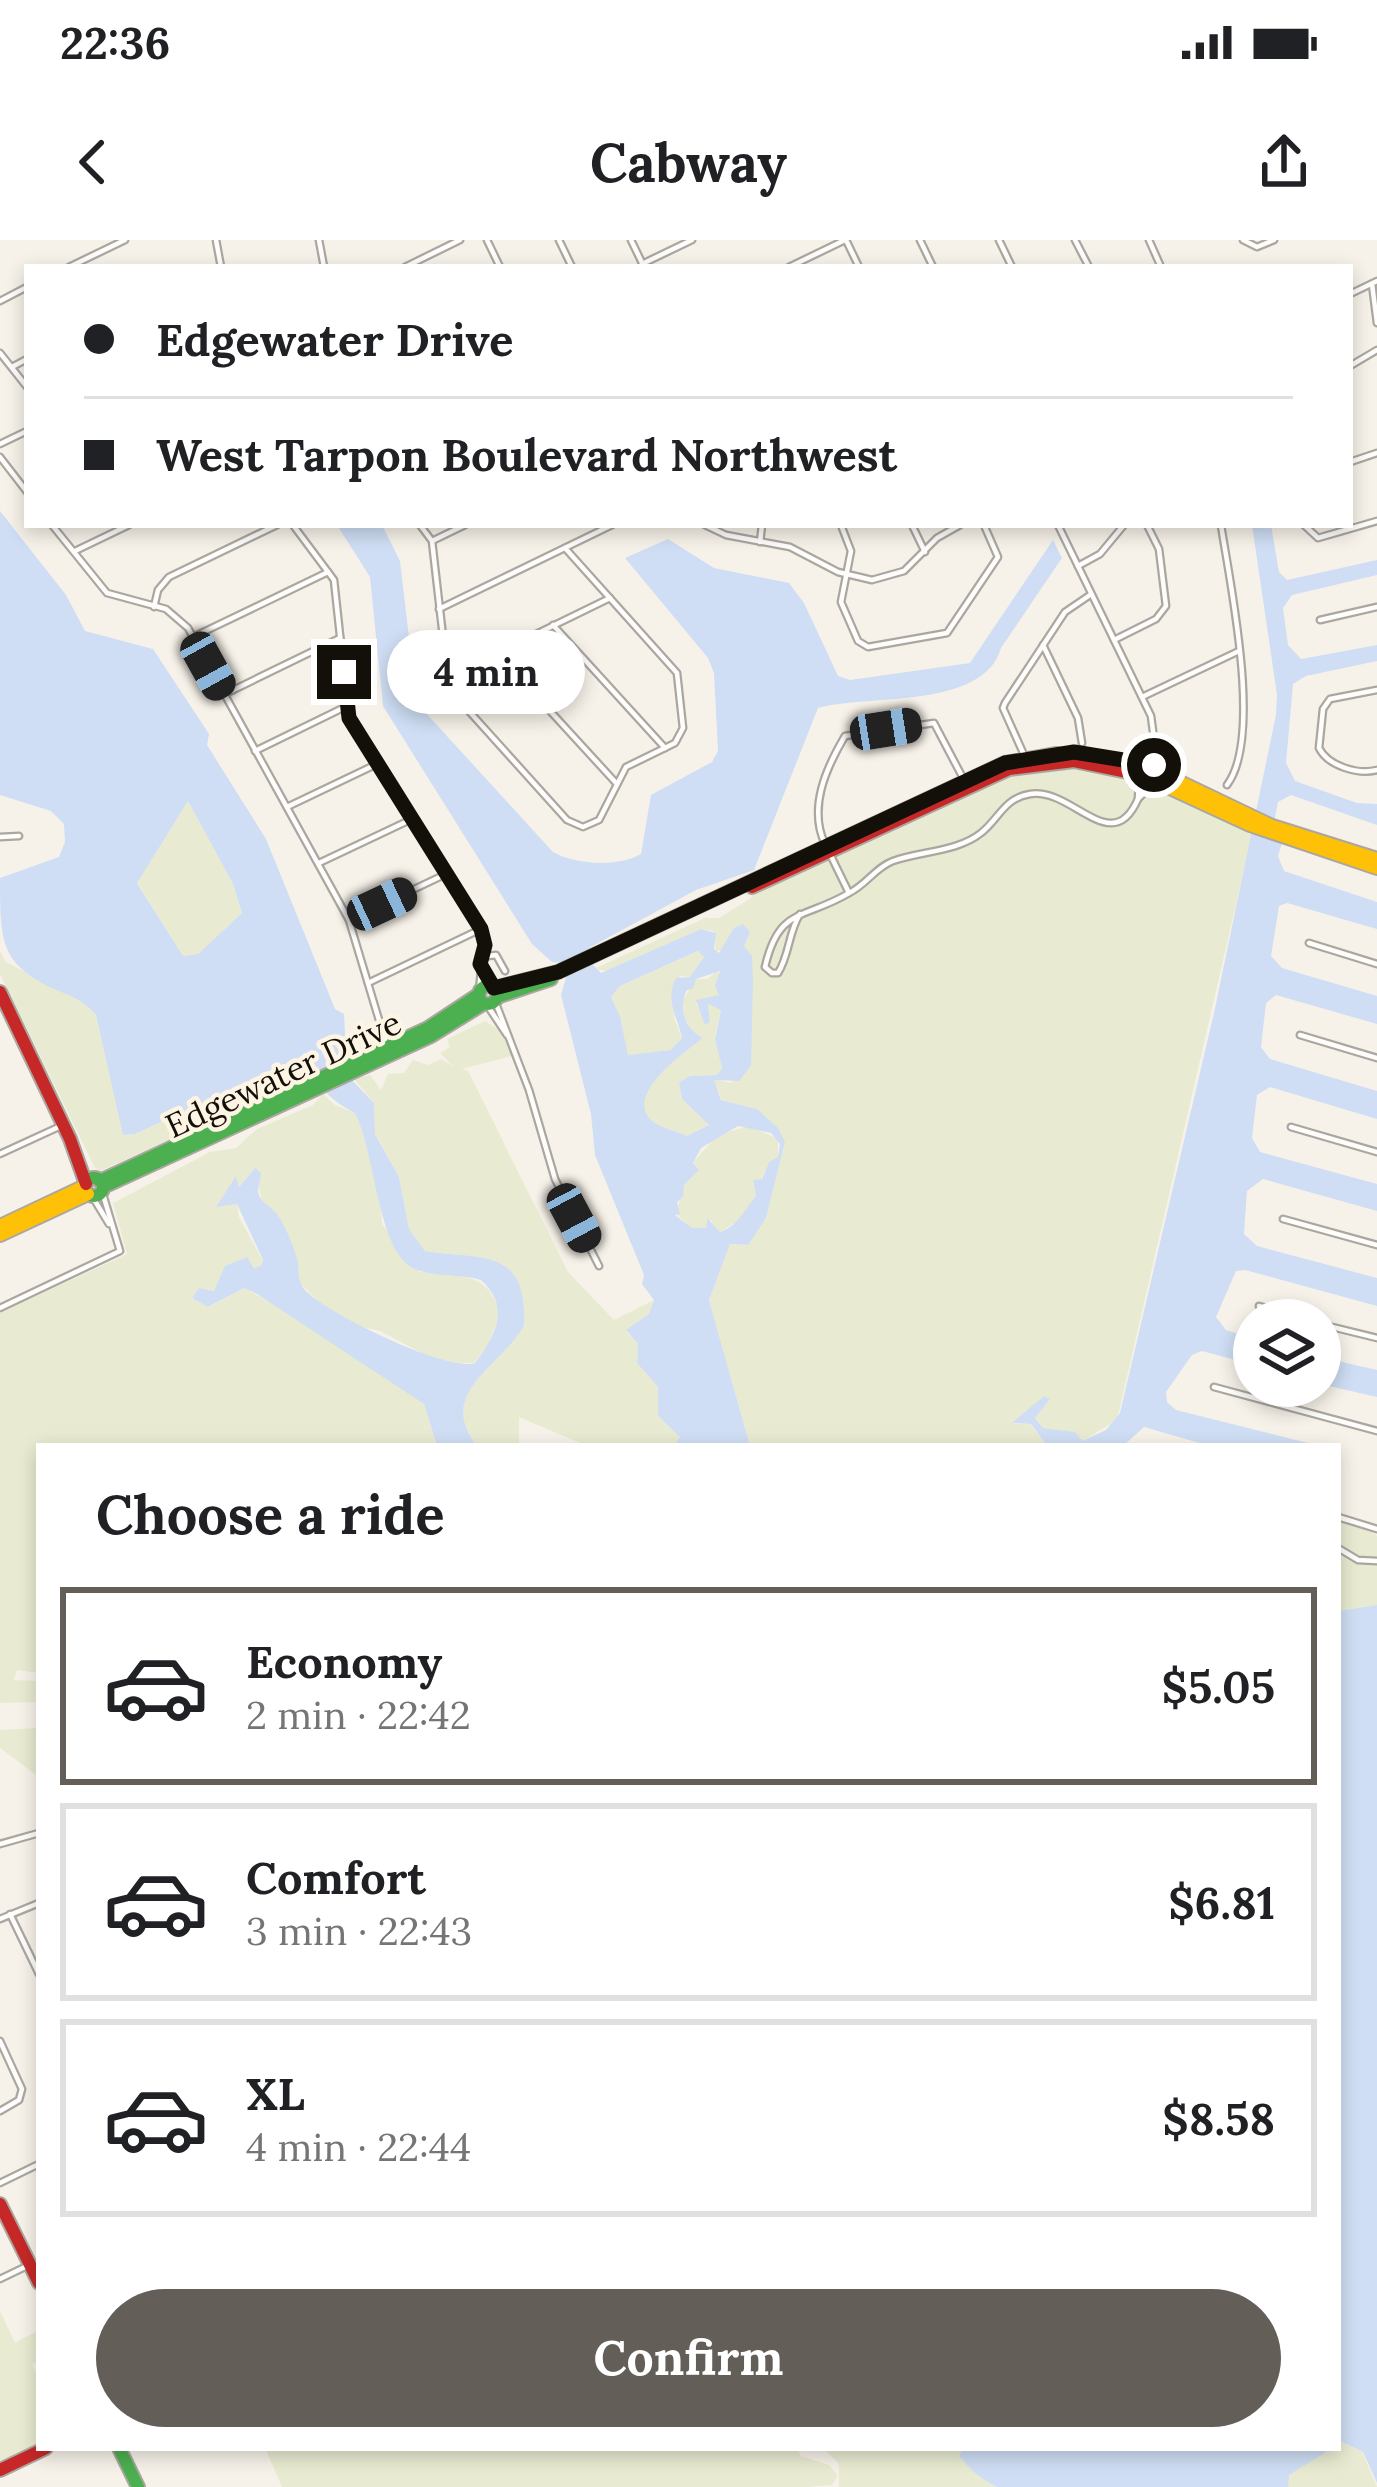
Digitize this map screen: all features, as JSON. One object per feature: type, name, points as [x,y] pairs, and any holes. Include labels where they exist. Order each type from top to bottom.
[{"type":"street","points":[[75,264],[125,240]]},
{"type":"street","points":[[410,264],[460,240]]},
{"type":"street","points":[[647,264],[692,240]]},
{"type":"street","points":[[795,264],[845,240]]},
{"type":"street","points":[[1243,240],[1257,247],[1274,240]]},
{"type":"street","points":[[1374,282],[1377,323]]},
{"type":"street","points":[[0,353],[24,383]]},
{"type":"street","points":[[12,367],[24,361]]},
{"type":"street","points":[[0,457],[24,488]]},
{"type":"street","points":[[1306,528],[1312,536],[1324,537],[1377,521]]},
{"type":"street","points":[[54,528],[107,593],[176,615],[193,638],[350,920],[386,1040]]},
{"type":"street","points":[[73,552],[123,528]]},
{"type":"street","points":[[154,607],[158,590],[169,578],[271,528]]},
{"type":"street","points":[[295,528],[334,580],[349,718],[481,929],[485,945],[480,961],[488,996],[530,1090],[555,1179],[599,1266]]},
{"type":"street","points":[[422,528],[432,541],[446,677],[452,694],[572,823],[584,826],[599,820],[626,767],[682,734],[679,679],[565,548]]},
{"type":"street","points":[[432,541],[459,528]]},
{"type":"street","points":[[439,609],[606,528]]},
{"type":"street","points":[[711,528],[726,536],[801,552],[846,575],[872,580],[892,577],[956,528]]},
{"type":"street","points":[[760,542],[762,528]]},
{"type":"street","points":[[842,528],[851,551],[841,602],[862,645],[942,636],[952,629],[997,563],[985,528]]},
{"type":"street","points":[[914,528],[925,551]]},
{"type":"street","points":[[800,914],[791,930],[788,956],[778,973],[772,974],[765,967],[777,929],[800,914],[849,893],[886,864],[970,840],[1005,805],[1023,795],[1052,795],[1095,820],[1117,823],[1129,817],[1149,774],[1155,727],[1059,528]]},
{"type":"street","points":[[1078,566],[1100,554],[1122,528]]},
{"type":"street","points":[[1114,640],[1156,620],[1166,606],[1160,549],[1149,528]]},
{"type":"street","points":[[1221,528],[1244,700],[1235,770],[1227,785]]},
{"type":"street","points":[[193,638],[328,572]]},
{"type":"street","points":[[1025,757],[1003,708],[1069,608],[1092,594]]},
{"type":"street","points":[[446,677],[610,598]]},
{"type":"street","points":[[1320,620],[1377,608]]},
{"type":"street","points":[[554,626],[665,748]]},
{"type":"street","points":[[224,694],[340,638]]},
{"type":"street","points":[[1042,645],[1078,718],[1082,743]]},
{"type":"street","points":[[1142,698],[1239,650]]},
{"type":"street","points":[[497,653],[617,784]]},
{"type":"street","points":[[1377,690],[1330,699],[1323,709],[1319,748],[1330,761],[1366,773],[1377,770]]},
{"type":"street","points":[[256,751],[347,706]]},
{"type":"street","points":[[849,893],[817,822],[817,805],[845,736],[934,724],[964,780]]},
{"type":"street","points":[[1138,799],[1154,750]]},
{"type":"street","name":"Edgewater Drive","points":[[830,855],[964,780],[1025,757],[1081,753],[1149,774],[1274,830],[1377,864]]},
{"type":"street","name":"Edgewater Drive","points":[[0,1226],[225,1131],[488,996],[559,974],[1018,766],[1089,761],[1149,774]]},
{"type":"street","points":[[287,807],[377,764]]},
{"type":"street","points":[[318,863],[412,819]]},
{"type":"street","points":[[0,837],[19,836]]},
{"type":"street","points":[[350,920],[446,874]]},
{"type":"street","points":[[368,983],[481,929]]},
{"type":"street","points":[[777,929],[791,930]]},
{"type":"street","points":[[1309,943],[1377,964]]},
{"type":"street","points":[[480,961],[496,955],[505,971]]},
{"type":"street","points":[[480,961],[488,996]]},
{"type":"street","points":[[0,992],[94,1187],[115,1234],[118,1253],[0,1308]]},
{"type":"street","points":[[1300,1035],[1377,1058]]},
{"type":"street","name":"Edgewater Drive","points":[[0,1235],[269,1103],[315,1086]]},
{"type":"street","points":[[225,1131],[269,1103]]},
{"type":"street","points":[[1292,1127],[1377,1152]]},
{"type":"street","points":[[0,1153],[66,1132]]},
{"type":"street","points":[[1283,1219],[1377,1245]]},
{"type":"street","points":[[1341,1329],[1377,1338]]},
{"type":"street","points":[[1214,1387],[1377,1431]]},
{"type":"street","points":[[1341,1518],[1377,1529]]},
{"type":"street","points":[[1341,1551],[1358,1560],[1377,1561]]},
{"type":"street","points":[[0,1843],[36,1834]]},
{"type":"street","points":[[0,1919],[36,1904]]},
{"type":"street","points":[[10,1914],[36,1968]]},
{"type":"street","points":[[0,2042],[22,2089],[19,2100],[0,2111]]},
{"type":"street","points":[[0,2183],[36,2165]]},
{"type":"street","points":[[2,2208],[36,2277]]},
{"type":"street","points":[[0,2279],[30,2264]]},
{"type":"street","points":[[0,2470],[40,2451]]},
{"type":"street","points":[[120,2451],[138,2487]]},
{"type":"green space","points":[[1050,765],[1077,765],[1129,776],[1136,790],[1134,798],[1142,802],[1156,789],[1164,790],[1252,835],[1117,1420],[1082,1441],[1043,1428],[1035,1417],[1050,1399],[1044,1396],[1014,1424],[1030,1424],[1045,1443],[749,1443],[709,1300],[730,1244],[745,1245],[766,1218],[785,1142],[757,1109],[722,1100],[713,1079],[731,1083],[751,1066],[744,946],[748,936],[716,952],[714,931],[701,929],[607,971],[594,969],[705,918],[719,918],[751,898],[752,892],[986,783]]},
{"type":"green space","points":[[188,801],[233,884],[242,913],[198,954],[183,956],[137,882]]},
{"type":"green space","points":[[0,951],[6,962],[82,1001],[96,1015],[124,1135],[296,1059],[313,1075],[100,1171],[0,974]]},
{"type":"green space","points":[[699,951],[704,957],[690,977],[680,976],[674,1018],[682,1038],[671,1050],[628,1056],[611,997],[620,986]]},
{"type":"green space","points":[[716,972],[722,974],[719,995],[696,1004],[710,1022],[708,1004],[721,1010],[715,1035],[722,1068],[717,1075],[690,1076],[679,1082],[682,1099],[709,1125],[687,1136],[651,1120],[644,1110],[645,1098],[660,1074],[703,1038],[695,1036],[684,1017],[683,1000],[696,979],[707,979]]},
{"type":"green space","points":[[485,1021],[507,1035],[516,1055],[462,1069],[468,1071],[568,1272],[614,1320],[654,1300],[649,1314],[626,1331],[638,1344],[637,1363],[658,1387],[658,1416],[680,1437],[675,1443],[580,1443],[519,1417],[519,1443],[475,1443],[466,1427],[467,1395],[524,1326],[518,1282],[497,1262],[425,1251],[409,1229],[399,1177],[375,1133],[374,1103],[354,1079],[370,1075],[381,1090],[388,1074],[404,1073],[413,1060],[428,1065],[441,1059],[454,1067],[440,1053],[450,1047],[447,1039]]},
{"type":"green space","points":[[323,1094],[355,1113],[380,1191],[382,1224],[420,1272],[470,1278],[488,1290],[500,1314],[488,1345],[474,1363],[441,1363],[323,1306],[300,1283],[296,1255],[283,1226],[262,1201],[254,1169],[239,1187],[236,1178],[218,1207],[237,1203],[239,1217],[263,1261],[261,1267],[254,1268],[247,1257],[226,1266],[214,1291],[199,1288],[192,1298],[209,1307],[244,1288],[294,1315],[424,1404],[436,1443],[36,1443],[36,1673],[17,1670],[14,1680],[36,1681],[36,1702],[0,1703],[0,1313],[127,1254],[113,1203],[210,1152],[236,1148],[257,1129],[313,1105]]},
{"type":"green space","points":[[749,1126],[778,1139],[778,1157],[753,1182],[756,1196],[742,1218],[720,1232],[710,1226],[713,1221],[706,1220],[706,1228],[692,1228],[676,1214],[684,1185],[696,1173],[694,1161],[718,1135]]},
{"type":"green space","points":[[1341,1522],[1367,1528],[1377,1536],[1377,1605],[1341,1611]]},
{"type":"green space","points":[[36,1728],[36,1775],[0,1748],[0,1730]]},
{"type":"green space","points":[[0,2311],[15,2343],[36,2332],[36,2362],[32,2364],[36,2444],[0,2461]]},
{"type":"green space","points":[[1341,2442],[1362,2452],[1377,2487],[1288,2487],[1288,2475],[1325,2451],[1341,2451]]},
{"type":"green space","points":[[266,2451],[798,2451],[829,2465],[838,2476],[832,2485],[807,2487],[282,2487]]},
{"type":"green space","points":[[826,2451],[962,2451],[964,2462],[997,2487],[839,2487],[839,2464]]},
{"type":"water","points":[[0,511],[66,595],[85,631],[153,649],[209,734],[207,745],[266,839],[335,1009],[344,1014],[347,1075],[374,1103],[375,1134],[399,1177],[409,1229],[425,1251],[497,1262],[518,1282],[524,1326],[476,1381],[463,1410],[475,1443],[436,1443],[424,1404],[257,1294],[244,1288],[208,1307],[192,1298],[199,1288],[214,1291],[225,1266],[247,1257],[254,1268],[261,1266],[263,1260],[237,1204],[216,1207],[236,1176],[239,1187],[255,1168],[261,1173],[259,1195],[285,1228],[303,1287],[338,1313],[415,1350],[475,1363],[494,1332],[498,1311],[481,1280],[423,1272],[402,1259],[385,1223],[355,1113],[329,1095],[296,1059],[135,1134],[123,1135],[96,1015],[24,971],[3,935],[0,878],[59,857],[65,842],[64,824],[51,811],[0,795]],"holes":[[[188,801],[233,884],[242,913],[198,954],[183,956],[137,883]]]},
{"type":"water","points":[[339,528],[384,528],[400,561],[415,689],[425,712],[553,852],[573,860],[610,863],[641,854],[651,795],[712,762],[718,751],[714,673],[708,658],[625,558],[668,539],[714,568],[789,583],[804,603],[838,676],[850,680],[970,663],[1053,540],[1062,558],[990,668],[972,682],[921,696],[818,708],[754,870],[696,890],[589,948],[592,964],[601,973],[701,929],[716,933],[714,949],[719,953],[734,928],[743,924],[750,932],[744,946],[752,956],[751,1066],[739,1081],[714,1080],[721,1100],[757,1109],[778,1128],[785,1142],[766,1218],[748,1245],[730,1244],[709,1300],[749,1443],[675,1443],[680,1437],[658,1416],[658,1387],[637,1363],[638,1344],[626,1330],[649,1314],[654,1300],[642,1284],[644,1275],[595,1155],[591,1114],[561,995],[568,971],[532,944],[383,706],[370,577]],"holes":[[[698,951],[704,957],[690,977],[676,978],[673,986],[682,1038],[671,1050],[628,1055],[611,997],[620,986]],[[720,971],[715,986],[719,995],[696,1000],[705,1025],[710,1022],[708,1004],[721,1010],[715,1039],[722,1068],[717,1075],[690,1076],[679,1082],[682,1099],[709,1125],[687,1136],[651,1120],[645,1098],[660,1074],[703,1038],[688,1025],[686,991],[696,979]],[[738,1126],[771,1133],[780,1144],[778,1157],[769,1162],[762,1179],[753,1180],[756,1196],[736,1221],[720,1232],[707,1218],[706,1228],[692,1228],[675,1215],[680,1214],[677,1202],[683,1197],[684,1185],[699,1170],[693,1163],[701,1148]]]},
{"type":"water","points":[[1252,528],[1272,528],[1279,572],[1287,580],[1377,560],[1377,575],[1292,595],[1283,608],[1288,645],[1301,659],[1377,645],[1377,661],[1306,676],[1293,684],[1286,763],[1295,781],[1357,803],[1377,804],[1377,825],[1291,795],[1278,802],[1271,838],[1282,843],[1278,856],[1284,871],[1377,902],[1377,929],[1287,903],[1279,906],[1271,956],[1282,968],[1377,996],[1377,1024],[1276,995],[1266,1003],[1261,1047],[1270,1059],[1377,1091],[1377,1119],[1270,1087],[1257,1095],[1252,1138],[1260,1152],[1377,1184],[1377,1211],[1263,1179],[1247,1191],[1244,1234],[1257,1246],[1377,1278],[1377,1306],[1236,1271],[1216,1317],[1233,1332],[1233,1359],[1202,1351],[1192,1355],[1166,1392],[1167,1402],[1176,1410],[1308,1443],[1200,1443],[1144,1427],[1126,1443],[1045,1443],[1031,1424],[1012,1423],[1044,1396],[1050,1399],[1035,1418],[1043,1428],[1075,1432],[1082,1441],[1106,1430],[1120,1413],[1214,1013],[1276,715]]},
{"type":"water","points":[[1341,1362],[1377,1370],[1377,1397],[1341,1389]]},
{"type":"water","points":[[1377,1605],[1377,2483],[1363,2452],[1341,2441],[1341,1611]]},
{"type":"water","points":[[962,2451],[1326,2452],[1289,2475],[1288,2487],[997,2487],[959,2456]]},
{"type":"traffic: fast","points":[[497,997],[551,979]]},
{"type":"traffic: fast","points":[[488,986],[497,995],[488,1004],[479,995],[488,986]]},
{"type":"traffic: fast","points":[[100,1181],[428,1028],[478,995]]},
{"type":"traffic: fast","points":[[103,1187],[431,1036],[483,1004]]},
{"type":"traffic: fast","points":[[94,1178],[103,1187],[94,1196],[85,1187],[94,1178]]},
{"type":"traffic: fast","points":[[120,2451],[138,2487]]},
{"type":"traffic: slow","points":[[494,988],[558,972],[1005,763],[1057,754],[1143,765]]},
{"type":"traffic: slow","points":[[1149,764],[1160,775],[1149,786],[1138,775],[1149,764]]},
{"type":"traffic: slow","points":[[1159,772],[1272,826],[1377,859]]},
{"type":"traffic: slow","points":[[1157,782],[1250,825],[1377,868]]},
{"type":"traffic: slow","points":[[0,1226],[85,1186]]},
{"type":"traffic: slow","points":[[0,1235],[88,1194]]},
{"type":"traffic: jam","points":[[752,887],[1009,769],[1074,761],[1137,774]]},
{"type":"traffic: jam","points":[[0,992],[70,1139],[86,1184]]},
{"type":"traffic: jam","points":[[0,2204],[36,2277]]},
{"type":"traffic: jam","points":[[0,2470],[40,2451]]},
{"type":"route","points":[[344,672],[349,718],[481,929],[485,945],[480,964],[494,988],[558,972],[1005,763],[1035,754],[1074,752],[1154,765]]}]
